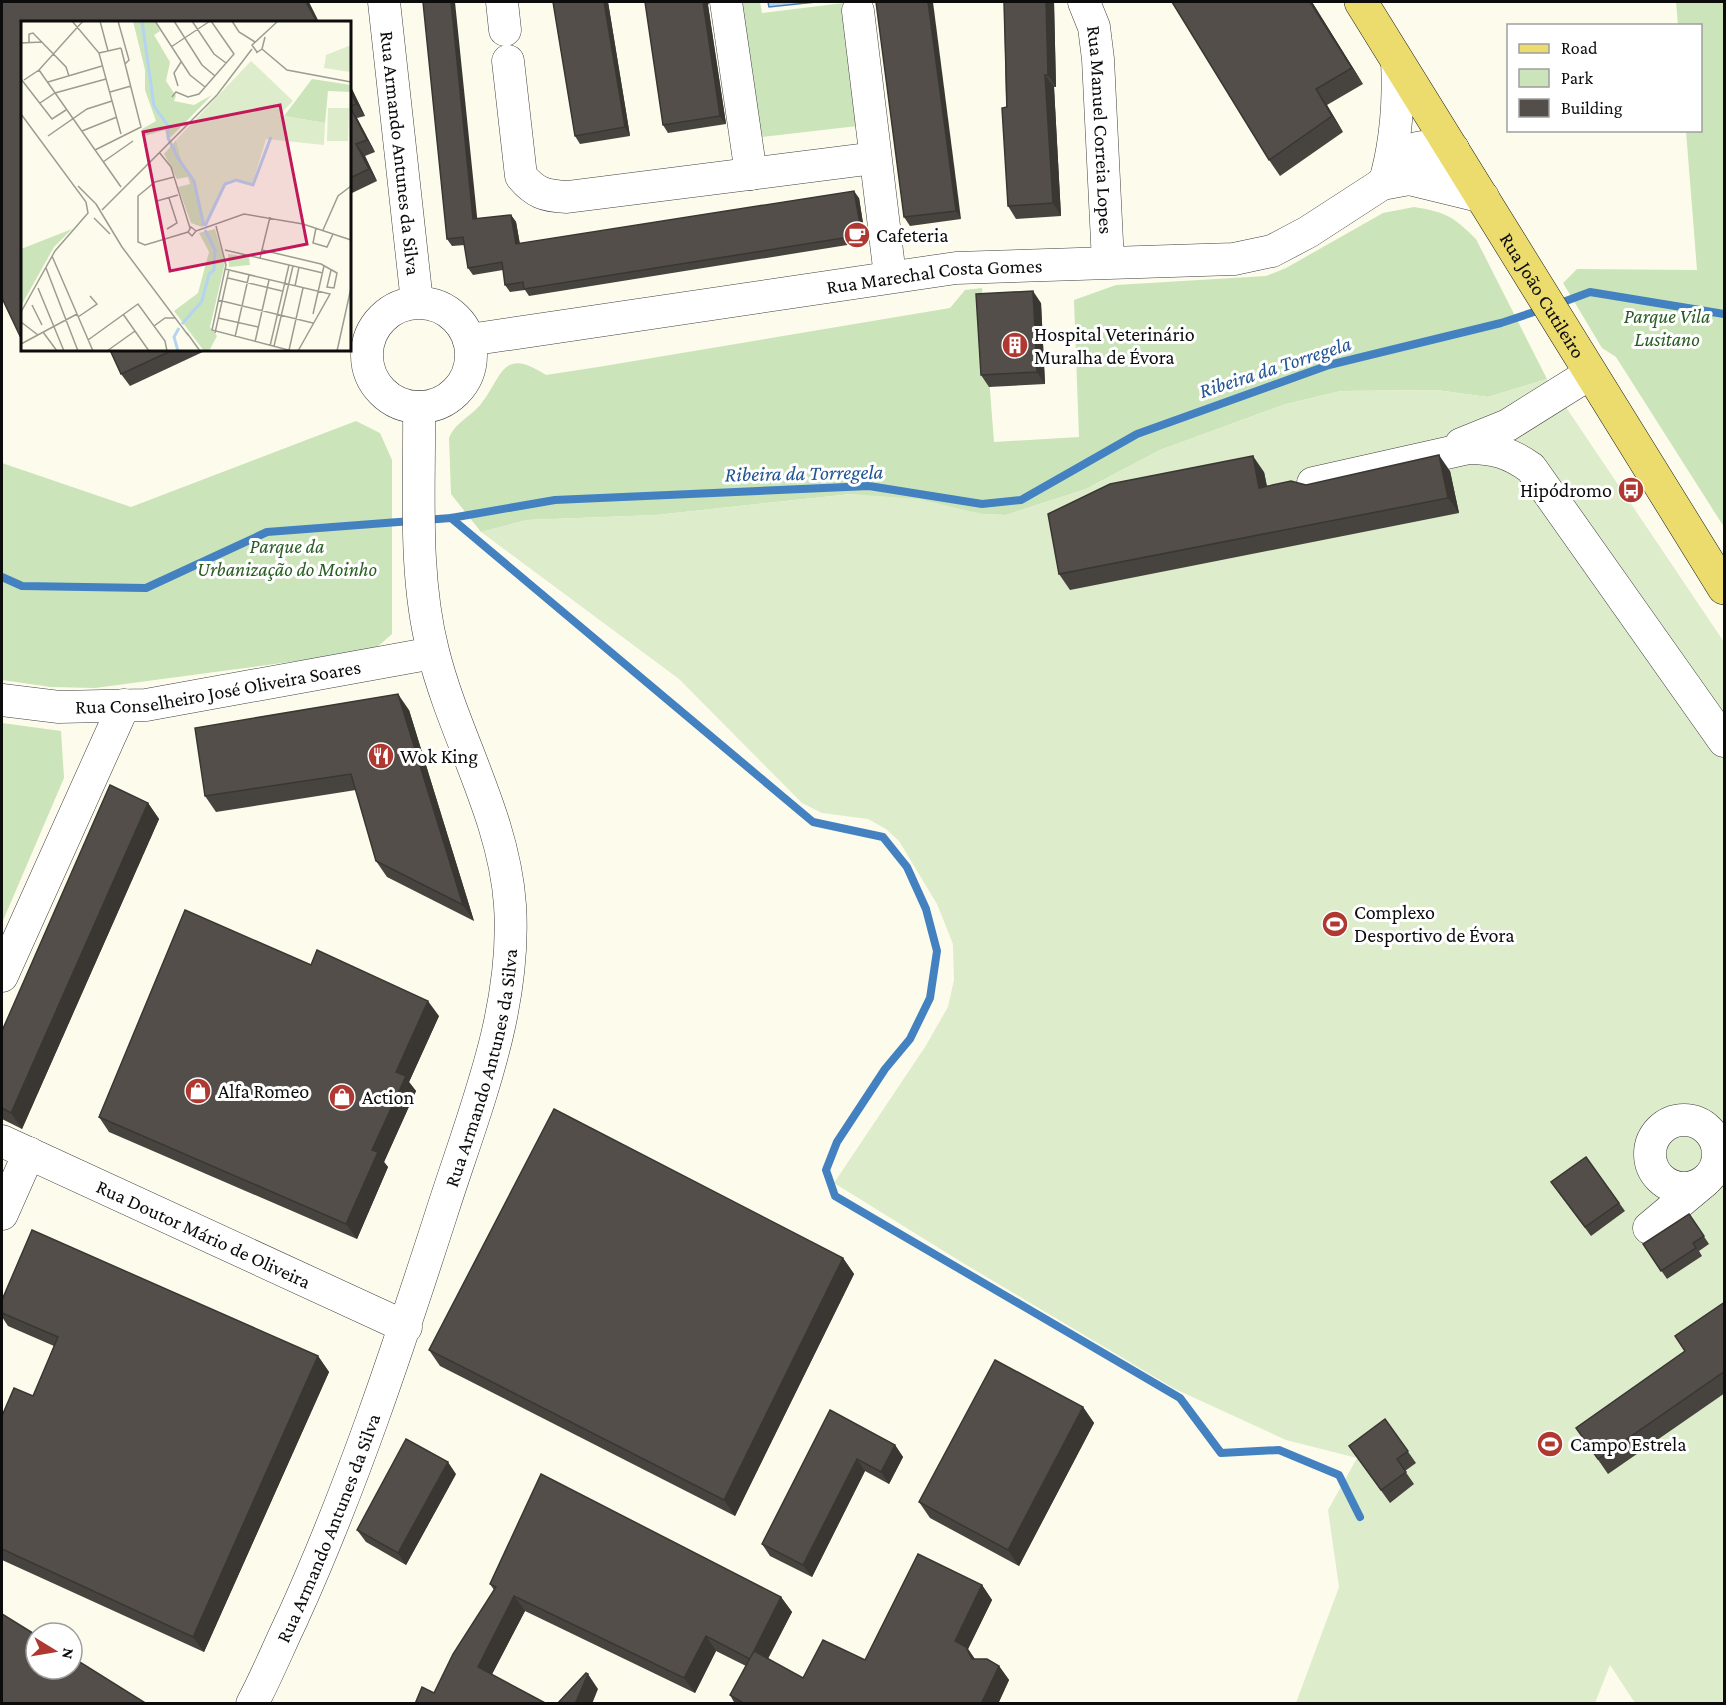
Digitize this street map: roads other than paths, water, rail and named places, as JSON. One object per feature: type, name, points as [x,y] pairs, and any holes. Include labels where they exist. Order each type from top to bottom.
[{"type":"main road","name":"Rua João Cutileiro","points":[[1360,2],[1725,588]]},
{"type":"street","name":"Rua Armando Antunes da Silva","points":[[384,2],[417,302]]},
{"type":"street","points":[[726,2],[751,174]]},
{"type":"street","name":"Rua Manuel Correia Lopes","points":[[1084,2],[1094,27],[1098,59],[1108,262]]},
{"type":"street","points":[[858,11],[890,276]]},
{"type":"street","points":[[1397,60],[1399,104],[1393,179],[1483,197]]},
{"type":"street","points":[[508,61],[521,176],[533,190],[548,196],[567,197],[875,158]]},
{"type":"street","name":"Rua Marechal Costa Gomes","points":[[469,340],[890,276],[967,268],[1234,259],[1272,251],[1308,232],[1393,179],[1403,154],[1427,145],[1453,149]]},
{"type":"street","points":[[417,302],[430,304],[449,312],[464,327],[469,340],[471,359],[466,378],[455,393],[438,404],[419,407],[398,403],[381,390],[370,372],[367,348],[376,325],[393,309],[417,302]]},
{"type":"street","points":[[1443,452],[1508,424],[1591,373]]},
{"type":"street","name":"Rua Armando Antunes da Silva","points":[[252,1704],[307,1585],[347,1489],[406,1327],[503,1015],[511,960],[510,902],[502,853],[433,652],[423,602],[420,561],[419,407]]},
{"type":"street","points":[[1525,414],[1519,435],[1522,453],[1531,468],[1725,741]]},
{"type":"street","points":[[1313,483],[1443,452],[1493,448],[1513,455],[1531,468]]},
{"type":"street","name":"Rua Conselheiro José Oliveira Soares","points":[[2,700],[58,707],[146,705],[433,652]]},
{"type":"street","points":[[2,976],[123,705]]},
{"type":"street","points":[[2,1214],[15,1147]]},
{"type":"street","name":"Rua Doutor Mário de Oliveira","points":[[15,1147],[406,1327]]},
{"type":"street","points":[[1649,1228],[1714,1176]]},
{"type":"water","points":[[768,2],[816,2],[769,7]]},
{"type":"waterway","name":"Ribeira da Torregela","points":[[1555,305],[1590,292],[1724,314]]},
{"type":"waterway","name":"Ribeira da Torregela","points":[[2,577],[22,586],[146,588],[267,532],[451,518],[555,500],[869,486],[982,504],[1021,500],[1137,434],[1329,365],[1501,323],[1543,309]]},
{"type":"waterway","points":[[451,518],[813,822],[883,837],[907,867],[926,909],[937,951],[930,998],[910,1039],[885,1069],[837,1142],[826,1170],[835,1196],[1180,1398],[1221,1453],[1279,1450],[1339,1475],[1360,1517]]},
{"type":"place","name":"Cafeteria","points":[[857,235]]},
{"type":"place","name":"Hospital Veterinário Muralha de Évora","points":[[1015,345]]},
{"type":"place","name":"Hipódromo","points":[[1631,490]]},
{"type":"place","name":"Wok King","points":[[381,756]]},
{"type":"place","name":"Complexo Desportivo de Évora","points":[[1335,924]]},
{"type":"place","name":"Alfa Romeo","points":[[198,1091]]},
{"type":"place","name":"Action","points":[[342,1097]]},
{"type":"place","name":"Campo Estrela","points":[[1550,1444]]},
{"type":"park label","name":"Parque Vila Lusitano","points":[[1667,328]]},
{"type":"park label","name":"Parque da Urbanização do Moinho","points":[[287,558]]}]
